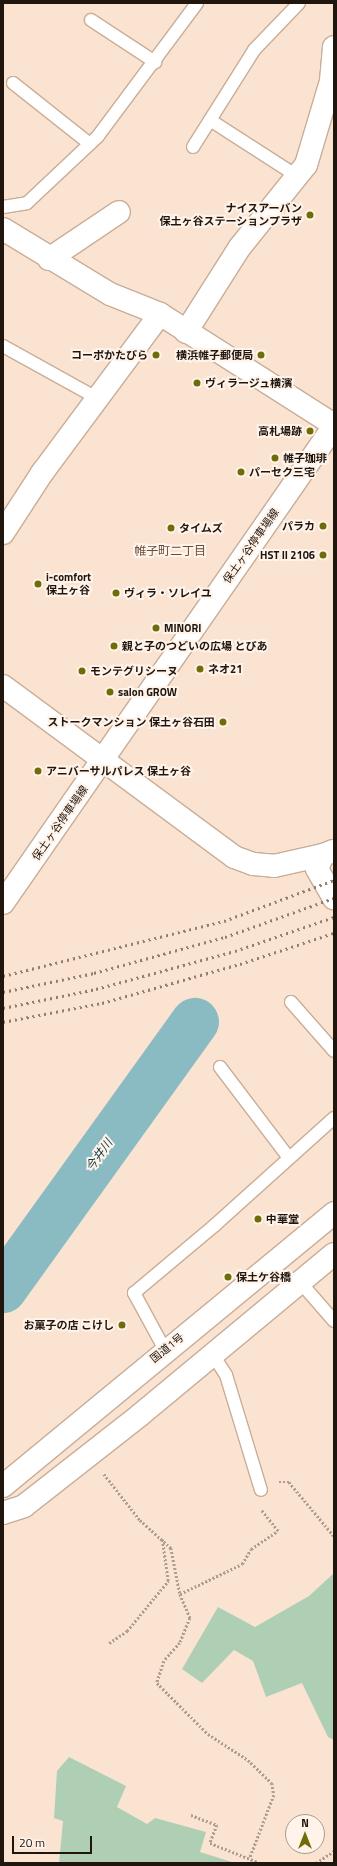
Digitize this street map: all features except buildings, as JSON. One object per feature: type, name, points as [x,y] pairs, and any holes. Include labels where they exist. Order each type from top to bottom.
[{"type":"main road","points":[[186,332],[240,247],[306,165],[331,81],[334,47]]},
{"type":"main road","points":[[49,258],[119,212]]},
{"type":"main road","points":[[5,233],[110,294],[160,314],[334,425]]},
{"type":"main road","points":[[3,533],[97,398],[160,314]]},
{"type":"main road","name":"保土ヶ谷停車場線","points":[[3,903],[334,425]]},
{"type":"main road","points":[[3,686],[104,759],[234,857],[253,864],[274,866],[329,853]]},
{"type":"main road","points":[[329,853],[317,869],[334,898]]},
{"type":"main road","name":"国道1号","points":[[3,1486],[165,1350],[334,1213]]},
{"type":"main road","points":[[3,1513],[24,1506],[213,1355],[334,1254]]},
{"type":"lane","points":[[3,207],[27,203],[90,144],[154,62],[197,3]]},
{"type":"lane","points":[[193,147],[254,50],[298,3]]},
{"type":"lane","points":[[91,20],[154,62]]},
{"type":"lane","points":[[13,83],[90,144]]},
{"type":"lane","points":[[210,120],[297,176]]},
{"type":"lane","points":[[3,346],[97,398]]},
{"type":"lane","points":[[291,1002],[334,1051]]},
{"type":"lane","points":[[220,1067],[289,1158]]},
{"type":"lane","points":[[165,1350],[134,1293],[334,1118]]},
{"type":"lane","points":[[301,1282],[334,1321]]},
{"type":"lane","points":[[213,1355],[226,1374],[261,1490]]},
{"type":"path","points":[[104,1474],[140,1520],[171,1548],[180,1594],[190,1618],[180,1643],[160,1668],[157,1682],[208,1734],[248,1760],[272,1783],[274,1795],[250,1858]]},
{"type":"path","points":[[180,1594],[242,1564],[251,1549],[278,1531],[257,1505],[253,1496],[273,1482],[289,1482],[334,1536]]},
{"type":"path","points":[[109,1643],[127,1631],[168,1581],[162,1539]]},
{"type":"path","points":[[191,1815],[217,1825],[210,1843],[260,1863]]},
{"type":"path","points":[[316,1863],[334,1851]]},
{"type":"green space","points":[[334,1573],[334,1740],[328,1737],[302,1683],[266,1697],[253,1661],[234,1650],[202,1683],[182,1669],[218,1607],[255,1627],[309,1596]]},
{"type":"green space","points":[[69,1757],[126,1786],[117,1807],[147,1824],[155,1818],[206,1832],[200,1852],[235,1863],[59,1863],[63,1821],[54,1818],[57,1771]]},
{"type":"waterway","name":"今井川","points":[[3,1289],[195,1022]]},
{"type":"railway","points":[[3,976],[224,921],[334,880]]},
{"type":"railway","points":[[3,992],[94,973],[225,937],[334,898]]},
{"type":"railway","points":[[3,1008],[96,989],[235,951],[334,917]]},
{"type":"railway","points":[[3,1022],[102,1003],[240,964],[334,933]]},
{"type":"place","name":"ナイスアーバン 保土ヶ谷ステーションプラザ","points":[[310,215]]},
{"type":"place","name":"コーポかたびら","points":[[156,355]]},
{"type":"place","name":"横浜帷子郵便局","points":[[261,355]]},
{"type":"place","name":"ヴィラージュ横濱","points":[[197,383]]},
{"type":"place","name":"高札場跡","points":[[310,431]]},
{"type":"place","name":"帷子珈琲","points":[[275,458]]},
{"type":"place","name":"パーセク三宅","points":[[241,472]]},
{"type":"place","name":"パラカ","points":[[323,526]]},
{"type":"place","name":"タイムズ","points":[[171,528]]},
{"type":"place","name":"HST II 2106","points":[[323,555]]},
{"type":"place","name":"i-comfort 保土ヶ谷","points":[[38,584]]},
{"type":"place","name":"ヴィラ・ソレイユ","points":[[116,593]]},
{"type":"place","name":"MINORI","points":[[156,628]]},
{"type":"place","name":"親と子のつどいの広場 とぴあ","points":[[114,646]]},
{"type":"place","name":"ネオ21","points":[[200,669]]},
{"type":"place","name":"モンテグリシーヌ","points":[[82,671]]},
{"type":"place","name":"salon GROW","points":[[110,692]]},
{"type":"place","name":"ストークマンション 保土ヶ谷石田","points":[[223,722]]},
{"type":"place","name":"アニバーサルパレス 保土ヶ谷","points":[[38,771]]},
{"type":"place","name":"中華堂","points":[[258,1219]]},
{"type":"place","name":"保土ケ谷橋","points":[[228,1277]]},
{"type":"place","name":"お菓子の店 こけし","points":[[122,1325]]},
{"type":"district","name":"帷子町二丁目","points":[[170,551]]}]
